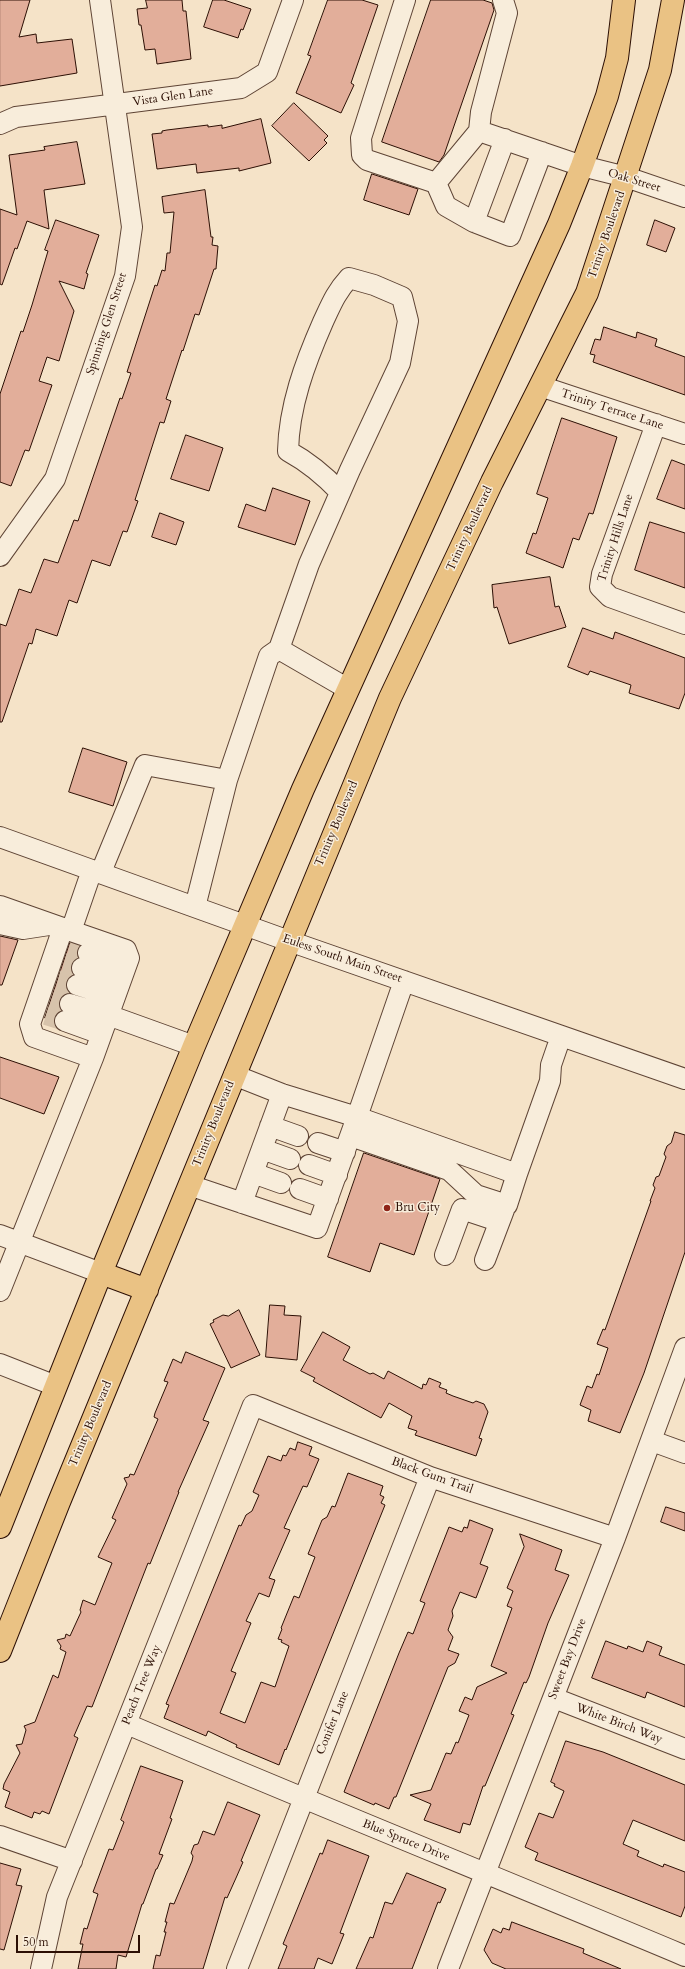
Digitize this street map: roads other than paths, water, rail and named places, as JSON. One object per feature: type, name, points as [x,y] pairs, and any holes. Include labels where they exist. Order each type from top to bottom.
[{"type":"main road","points":[[0,1527],[101,1273],[194,1046],[303,789],[559,224],[607,96],[618,58],[624,0]]},
{"type":"main road","name":"Trinity Boulevard","points":[[0,1651],[59,1502],[390,698],[540,386],[587,293],[660,70],[673,0]]},
{"type":"main road","points":[[101,1273],[146,1290]]},
{"type":"street","name":"Spinning Glen Street","points":[[0,556],[55,479],[125,276],[132,227],[100,0]]},
{"type":"street","name":"Vista Glen Lane","points":[[0,124],[16,117],[241,88],[267,72],[293,0]]},
{"type":"street","points":[[405,0],[361,138],[362,155],[367,160],[436,183],[446,206],[474,222],[510,236],[542,152]]},
{"type":"street","points":[[436,183],[479,131],[481,112],[507,13],[503,0]]},
{"type":"street","name":"Oak Street","points":[[479,131],[582,166],[626,177],[685,197]]},
{"type":"street","points":[[474,222],[505,139]]},
{"type":"street","points":[[196,907],[227,780],[269,656],[278,650],[309,564],[340,492],[400,363],[408,321],[402,296],[374,285],[349,278],[338,289],[306,360],[288,429],[288,451],[309,462],[340,492]]},
{"type":"street","name":"Trinity Terrace Lane","points":[[540,386],[685,434]]},
{"type":"street","name":"Trinity Hills Lane","points":[[656,424],[602,574],[600,587],[610,597],[685,624]]},
{"type":"street","points":[[278,650],[348,689]]},
{"type":"street","points":[[93,1058],[34,1036],[30,1024],[51,1007],[65,955],[97,871],[145,765],[227,780]]},
{"type":"street","name":"Euless South Main Street","points":[[0,837],[289,941],[685,1079]]},
{"type":"street","points":[[0,906],[65,955],[121,980]]},
{"type":"street","points":[[0,924],[23,929],[65,955],[121,980]]},
{"type":"street","points":[[3,1278],[20,1243],[93,1058],[129,958],[126,950],[65,955]]},
{"type":"street","points":[[190,1185],[317,1228],[348,1144],[404,981]]},
{"type":"street","points":[[51,1007],[108,1015],[194,1046]]},
{"type":"street","points":[[51,1007],[101,1034]]},
{"type":"street","points":[[485,1260],[550,1081],[551,1065],[561,1036]]},
{"type":"street","points":[[234,1075],[282,1094],[357,1117],[517,1174]]},
{"type":"street","points":[[242,1203],[282,1094]]},
{"type":"street","points":[[270,1126],[298,1136]]},
{"type":"street","points":[[318,1143],[348,1144],[449,1170],[476,1195],[502,1213]]},
{"type":"street","points":[[262,1149],[290,1159]]},
{"type":"street","points":[[309,1165],[337,1175]]},
{"type":"street","points":[[253,1173],[281,1183]]},
{"type":"street","points":[[300,1189],[328,1199]]},
{"type":"street","points":[[445,1255],[462,1209],[502,1213]]},
{"type":"street","points":[[0,1235],[101,1273]]},
{"type":"street","name":"Sweet Bay Drive","points":[[448,1969],[554,1698],[652,1441],[685,1348]]},
{"type":"street","points":[[0,1364],[56,1386]]},
{"type":"street","name":"Black Gum Trail","points":[[253,1405],[430,1477],[615,1538]]},
{"type":"street","name":"Peach Tree Way","points":[[41,1969],[58,1897],[253,1405]]},
{"type":"street","points":[[652,1441],[685,1453]]},
{"type":"street","name":"Conifer Lane","points":[[237,1969],[430,1477]]},
{"type":"street","name":"White Birch Way","points":[[554,1698],[685,1749]]},
{"type":"street","name":"Blue Spruce Drive","points":[[127,1724],[303,1799],[485,1872],[685,1956]]},
{"type":"street","points":[[0,1836],[72,1861]]},
{"type":"tunnel","points":[[69,948],[88,953]]},
{"type":"tunnel","points":[[64,963],[82,968]]},
{"type":"tunnel","points":[[58,980],[77,985]]},
{"type":"tunnel","points":[[52,998],[70,1004]]},
{"type":"tunnel","points":[[46,1015],[65,1021]]},
{"type":"place","name":"Bru City","points":[[387,1208]]}]
